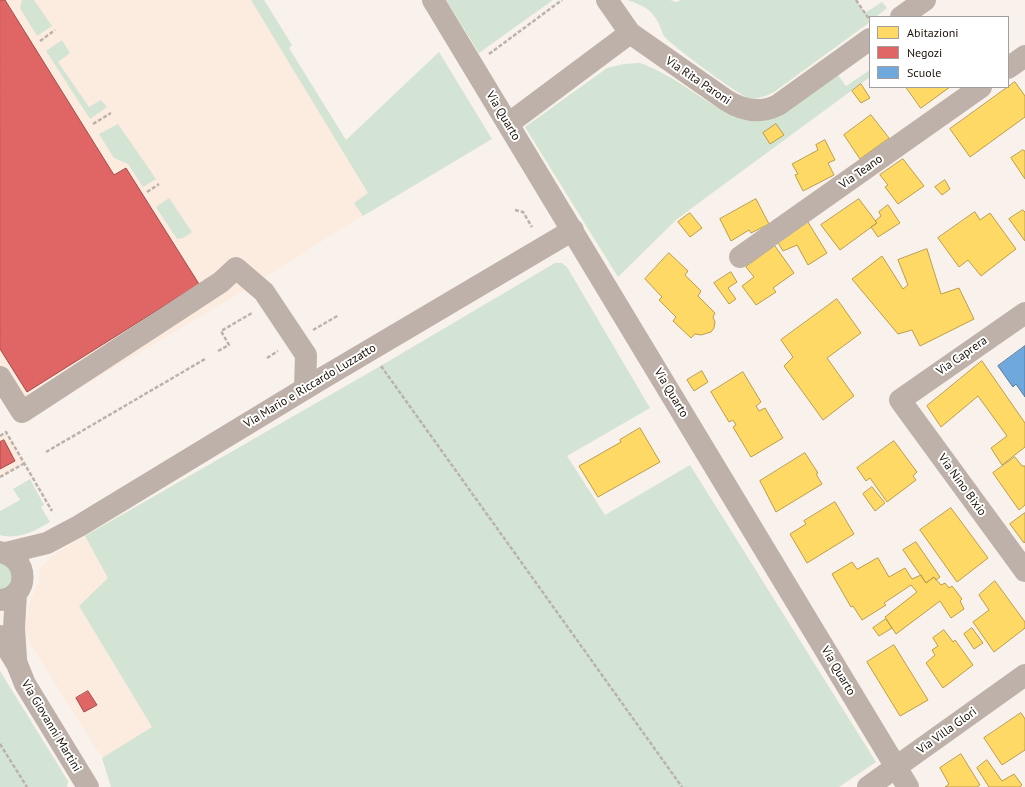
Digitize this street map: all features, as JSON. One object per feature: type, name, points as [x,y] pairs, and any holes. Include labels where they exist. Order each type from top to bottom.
[{"type":"street","name":"Via Quarto","points":[[433,0],[908,787]]},
{"type":"street","name":"Via Rita Paroni","points":[[607,0],[630,33],[726,100],[738,107],[757,111],[768,110],[778,105],[869,40]]},
{"type":"street","points":[[902,16],[925,0]]},
{"type":"street","points":[[508,124],[630,33]]},
{"type":"street","points":[[1009,67],[1025,56]]},
{"type":"street","name":"Via Teano","points":[[740,257],[981,88]]},
{"type":"street","name":"Via Mario e Riccardo Luzzatto","points":[[3,553],[47,543],[79,526],[370,350],[573,230]]},
{"type":"street","points":[[0,377],[22,412],[220,282],[236,268],[264,292],[306,355],[305,389]]},
{"type":"street","name":"Via Caprera","points":[[900,400],[1025,313]]},
{"type":"street","points":[[306,355],[340,368]]},
{"type":"street","name":"Via Nino Bixio","points":[[900,400],[1025,571]]},
{"type":"street","name":"Via Mario e Riccardo Luzzatto","points":[[13,589],[47,543]]},
{"type":"street","points":[[3,553],[17,561],[13,589]]},
{"type":"street","name":"Via Giovanni Martini","points":[[13,589],[16,664]]},
{"type":"street","name":"Via Giovanni Martini","points":[[0,636],[16,664],[24,684],[88,787]]},
{"type":"street","name":"Via Villa Glori","points":[[868,787],[1025,675]]},
{"type":"path","points":[[488,55],[562,0]]},
{"type":"path","points":[[856,0],[869,20]]},
{"type":"path","points":[[40,41],[55,30]]},
{"type":"path","points":[[93,124],[111,113]]},
{"type":"path","points":[[147,192],[159,184]]},
{"type":"path","points":[[515,210],[523,212],[532,227]]},
{"type":"path","points":[[218,351],[229,345],[221,331],[254,311]]},
{"type":"path","points":[[309,333],[339,315]]},
{"type":"path","points":[[266,358],[284,348]]},
{"type":"path","points":[[370,350],[682,787]]},
{"type":"path","points":[[46,452],[205,359]]},
{"type":"path","points":[[0,436],[6,432],[52,511]]},
{"type":"path","points":[[0,477],[25,463]]},
{"type":"path","points":[[0,744],[27,787]]},
{"type":"shaded area","points":[[0,0],[264,0],[292,45],[289,48],[384,202],[235,296],[21,423],[0,387]]},
{"type":"shaded area","points":[[6,432],[25,463],[0,477],[0,436]]},
{"type":"shaded area","points":[[85,536],[109,578],[79,606],[152,727],[102,758],[29,642],[25,629],[29,604],[39,580],[40,569],[56,553]]},
{"type":"green space","points":[[22,0],[34,0],[52,26],[37,36],[20,8]]},
{"type":"green space","points":[[251,0],[264,0],[292,45],[289,48],[346,140],[439,52],[492,139],[363,216],[354,203],[368,193]]},
{"type":"green space","points":[[446,0],[553,0],[479,53]]},
{"type":"green space","points":[[627,0],[670,0],[677,2],[680,0],[856,0],[865,13],[882,2],[887,8],[877,16],[869,16],[869,23],[774,92],[761,97],[748,98],[668,41],[656,19],[650,11]]},
{"type":"green space","points":[[62,40],[70,53],[58,62],[89,107],[101,100],[107,107],[90,119],[46,51]]},
{"type":"green space","points":[[640,63],[653,68],[677,81],[711,104],[735,116],[835,71],[846,86],[869,71],[869,78],[677,219],[618,277],[525,127],[607,68],[624,64]]},
{"type":"green space","points":[[118,124],[156,179],[143,187],[128,164],[114,158],[99,134]]},
{"type":"green space","points":[[169,198],[192,232],[183,238],[177,239],[156,207]]},
{"type":"green space","points":[[555,263],[562,263],[567,267],[650,408],[567,456],[605,515],[690,465],[876,762],[839,787],[111,787],[102,758],[152,727],[79,606],[108,578],[85,536],[377,368]]},
{"type":"green space","points":[[30,479],[44,505],[41,507],[50,522],[26,534],[13,536],[0,535],[0,511],[20,500],[13,489]]},
{"type":"green space","points":[[0,562],[9,569],[12,579],[9,586],[0,591]]},
{"type":"green space","points":[[0,671],[68,781],[67,787],[0,787]]},
{"type":"building: Abitazioni","points":[[1015,82],[1025,96],[1025,117],[970,157],[950,129],[1007,88],[1009,88]]},
{"type":"building: Abitazioni","points":[[861,84],[870,98],[861,103],[852,91]]},
{"type":"building: Abitazioni","points":[[907,88],[949,88],[921,108]]},
{"type":"building: Abitazioni","points":[[871,115],[889,138],[860,159],[844,135]]},
{"type":"building: Abitazioni","points":[[776,124],[784,135],[770,144],[763,133]]},
{"type":"building: Abitazioni","points":[[825,140],[835,160],[828,163],[834,175],[803,191],[795,175],[798,174],[792,164],[818,150],[816,145]]},
{"type":"building: Abitazioni","points":[[1023,150],[1025,151],[1025,179],[1011,158]]},
{"type":"building: Abitazioni","points":[[903,159],[924,186],[898,204],[885,187],[888,185],[880,175]]},
{"type":"building: Abitazioni","points":[[945,180],[950,189],[942,195],[935,187]]},
{"type":"building: Abitazioni","points":[[756,199],[769,224],[751,233],[749,230],[731,241],[720,219]]},
{"type":"building: Abitazioni","points":[[859,199],[877,223],[840,250],[821,225]]},
{"type":"building: Abitazioni","points":[[888,205],[900,223],[878,237],[871,227],[877,223],[875,221],[881,216],[879,212]]},
{"type":"building: Abitazioni","points":[[1023,210],[1025,212],[1025,241],[1009,219]]},
{"type":"building: Abitazioni","points":[[975,212],[980,220],[990,213],[1016,249],[981,276],[968,260],[959,267],[938,238]]},
{"type":"building: Abitazioni","points":[[690,213],[702,228],[690,237],[678,222]]},
{"type":"building: Abitazioni","points":[[806,219],[827,253],[808,265],[797,245],[783,251],[775,238]]},
{"type":"building: Abitazioni","points":[[775,246],[794,273],[773,288],[776,292],[756,305],[742,286],[754,277],[746,267]]},
{"type":"building: Abitazioni","points":[[927,249],[941,294],[959,288],[974,319],[920,346],[912,330],[898,334],[852,279],[882,256],[903,289],[908,285],[898,260]]},
{"type":"building: Abitazioni","points":[[669,253],[688,271],[685,275],[701,291],[698,296],[715,313],[713,317],[715,322],[714,328],[711,332],[701,335],[695,334],[691,338],[673,321],[676,317],[659,300],[662,297],[645,279]]},
{"type":"building: Abitazioni","points":[[731,272],[737,282],[728,288],[736,299],[729,304],[714,283]]},
{"type":"building: Abitazioni","points":[[837,299],[861,333],[827,358],[854,396],[823,420],[784,366],[793,357],[781,340]]},
{"type":"building: Abitazioni","points":[[982,361],[1025,423],[1025,447],[1002,465],[991,448],[1007,436],[978,396],[941,427],[927,406]]},
{"type":"building: Abitazioni","points":[[702,371],[708,382],[694,391],[687,380]]},
{"type":"building: Abitazioni","points":[[743,372],[761,402],[756,406],[759,411],[765,408],[783,438],[751,457],[733,427],[736,425],[733,420],[729,422],[711,392]]},
{"type":"building: Abitazioni","points":[[640,428],[660,462],[598,497],[579,466],[621,442],[620,440]]},
{"type":"building: Abitazioni","points":[[894,441],[917,472],[913,476],[916,480],[887,502],[870,478],[866,481],[857,468]]},
{"type":"building: Abitazioni","points":[[805,453],[818,473],[816,474],[822,484],[776,512],[760,481]]},
{"type":"building: Abitazioni","points":[[1015,457],[1022,466],[1025,466],[1025,505],[1019,510],[993,473]]},
{"type":"building: Abitazioni","points":[[872,487],[885,503],[875,511],[863,494]]},
{"type":"building: Abitazioni","points":[[835,502],[854,534],[807,563],[790,534],[806,524],[804,521]]},
{"type":"building: Abitazioni","points":[[951,508],[988,558],[957,582],[920,530]]},
{"type":"building: Abitazioni","points":[[1025,513],[1025,542],[1024,543],[1010,524]]},
{"type":"building: Abitazioni","points":[[916,542],[940,577],[936,580],[934,577],[926,583],[903,550]]},
{"type":"building: Abitazioni","points":[[878,558],[889,577],[905,568],[912,579],[921,575],[926,583],[934,577],[941,585],[945,583],[949,588],[952,586],[962,599],[960,601],[964,609],[951,618],[940,601],[896,634],[885,617],[917,592],[911,585],[884,603],[886,605],[862,620],[853,606],[851,607],[832,574],[852,562],[857,569]]},
{"type":"building: Abitazioni","points":[[995,581],[1025,622],[1025,628],[994,652],[973,622],[989,610],[979,595]]},
{"type":"building: Abitazioni","points":[[886,619],[892,628],[879,636],[873,628]]},
{"type":"building: Abitazioni","points":[[972,628],[983,643],[974,649],[964,634]]},
{"type":"building: Abitazioni","points":[[944,630],[953,642],[955,640],[973,665],[943,688],[926,663],[935,655],[932,650],[938,646],[933,638]]},
{"type":"building: Abitazioni","points":[[894,645],[928,700],[900,716],[867,662]]},
{"type":"building: Abitazioni","points":[[1021,713],[1025,719],[1025,750],[1002,765],[984,738]]},
{"type":"building: Abitazioni","points":[[961,754],[980,785],[977,787],[945,787],[949,784],[940,768]]},
{"type":"building: Abitazioni","points":[[987,760],[1002,781],[1014,774],[1022,785],[1020,787],[989,787],[977,768]]},
{"type":"building: Negozi","points":[[0,0],[5,0],[114,175],[126,168],[199,284],[27,392],[0,349]]},
{"type":"building: Negozi","points":[[4,440],[15,461],[0,469],[0,442]]},
{"type":"building: Negozi","points":[[88,691],[97,705],[84,712],[76,698]]},
{"type":"building: Scuole","points":[[1025,346],[1025,397],[1016,384],[1013,387],[998,366]]}]
